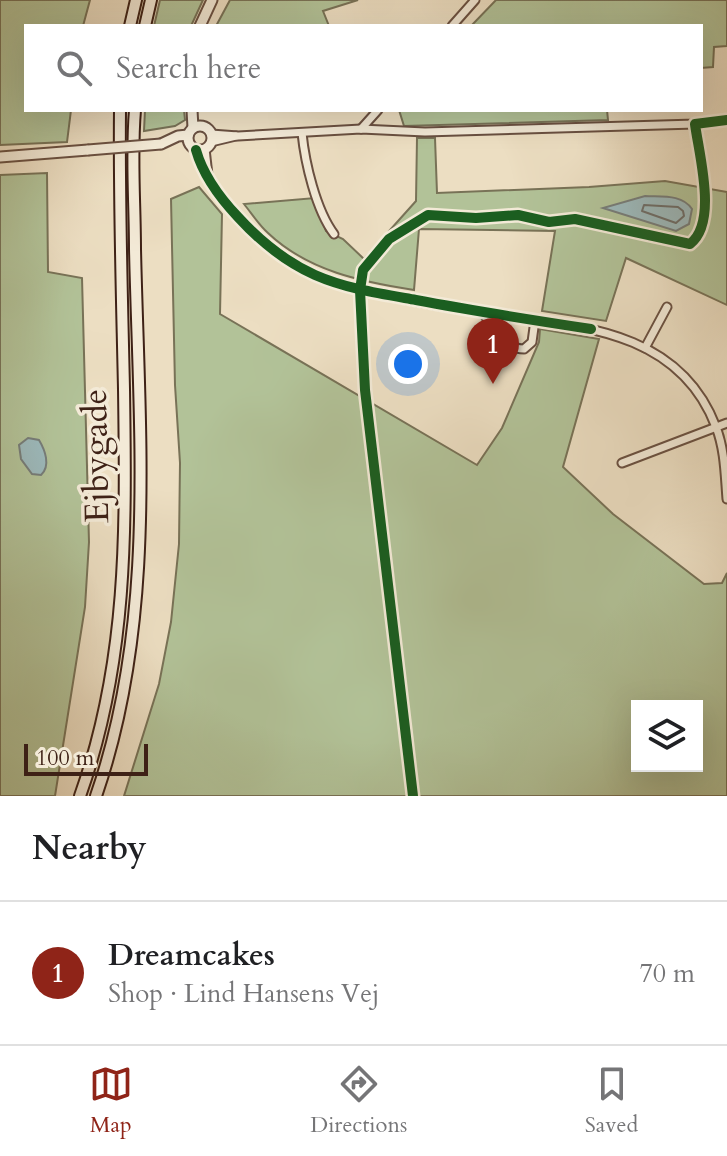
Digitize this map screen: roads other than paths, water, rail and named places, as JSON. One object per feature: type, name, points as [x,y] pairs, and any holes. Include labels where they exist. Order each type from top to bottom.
[{"type":"main road","points":[[130,24],[136,0]]},
{"type":"main road","points":[[145,24],[151,0]]},
{"type":"main road","name":"Ejbygade","points":[[80,796],[102,723],[111,678],[126,548],[120,112]]},
{"type":"main road","name":"Ejbygade","points":[[96,796],[110,757],[126,679],[135,624],[140,549],[135,112]]},
{"type":"street","points":[[201,24],[212,0]]},
{"type":"street","points":[[454,24],[475,0]]},
{"type":"street","points":[[194,112],[208,177],[228,206],[249,229],[283,257],[315,275],[360,290],[623,337],[661,357],[688,381],[716,428],[723,452],[727,499]]},
{"type":"street","points":[[361,129],[376,112]]},
{"type":"street","points":[[0,157],[161,144],[178,136],[199,138],[361,129],[425,132],[695,124],[727,120]]},
{"type":"street","points":[[302,133],[308,168],[328,226],[334,234]]},
{"type":"street","points":[[645,348],[667,307]]},
{"type":"street","points":[[483,313],[507,345],[515,349],[524,349],[532,342],[535,320]]},
{"type":"street","points":[[622,463],[727,423]]},
{"type":"water","points":[[645,196],[671,197],[688,204],[692,209],[689,224],[676,231],[603,208]]},
{"type":"water","points":[[28,438],[39,440],[45,453],[46,467],[41,475],[32,474],[21,459],[19,445]]},
{"type":"place","name":"Dreamcakes","points":[[493,384]]}]
